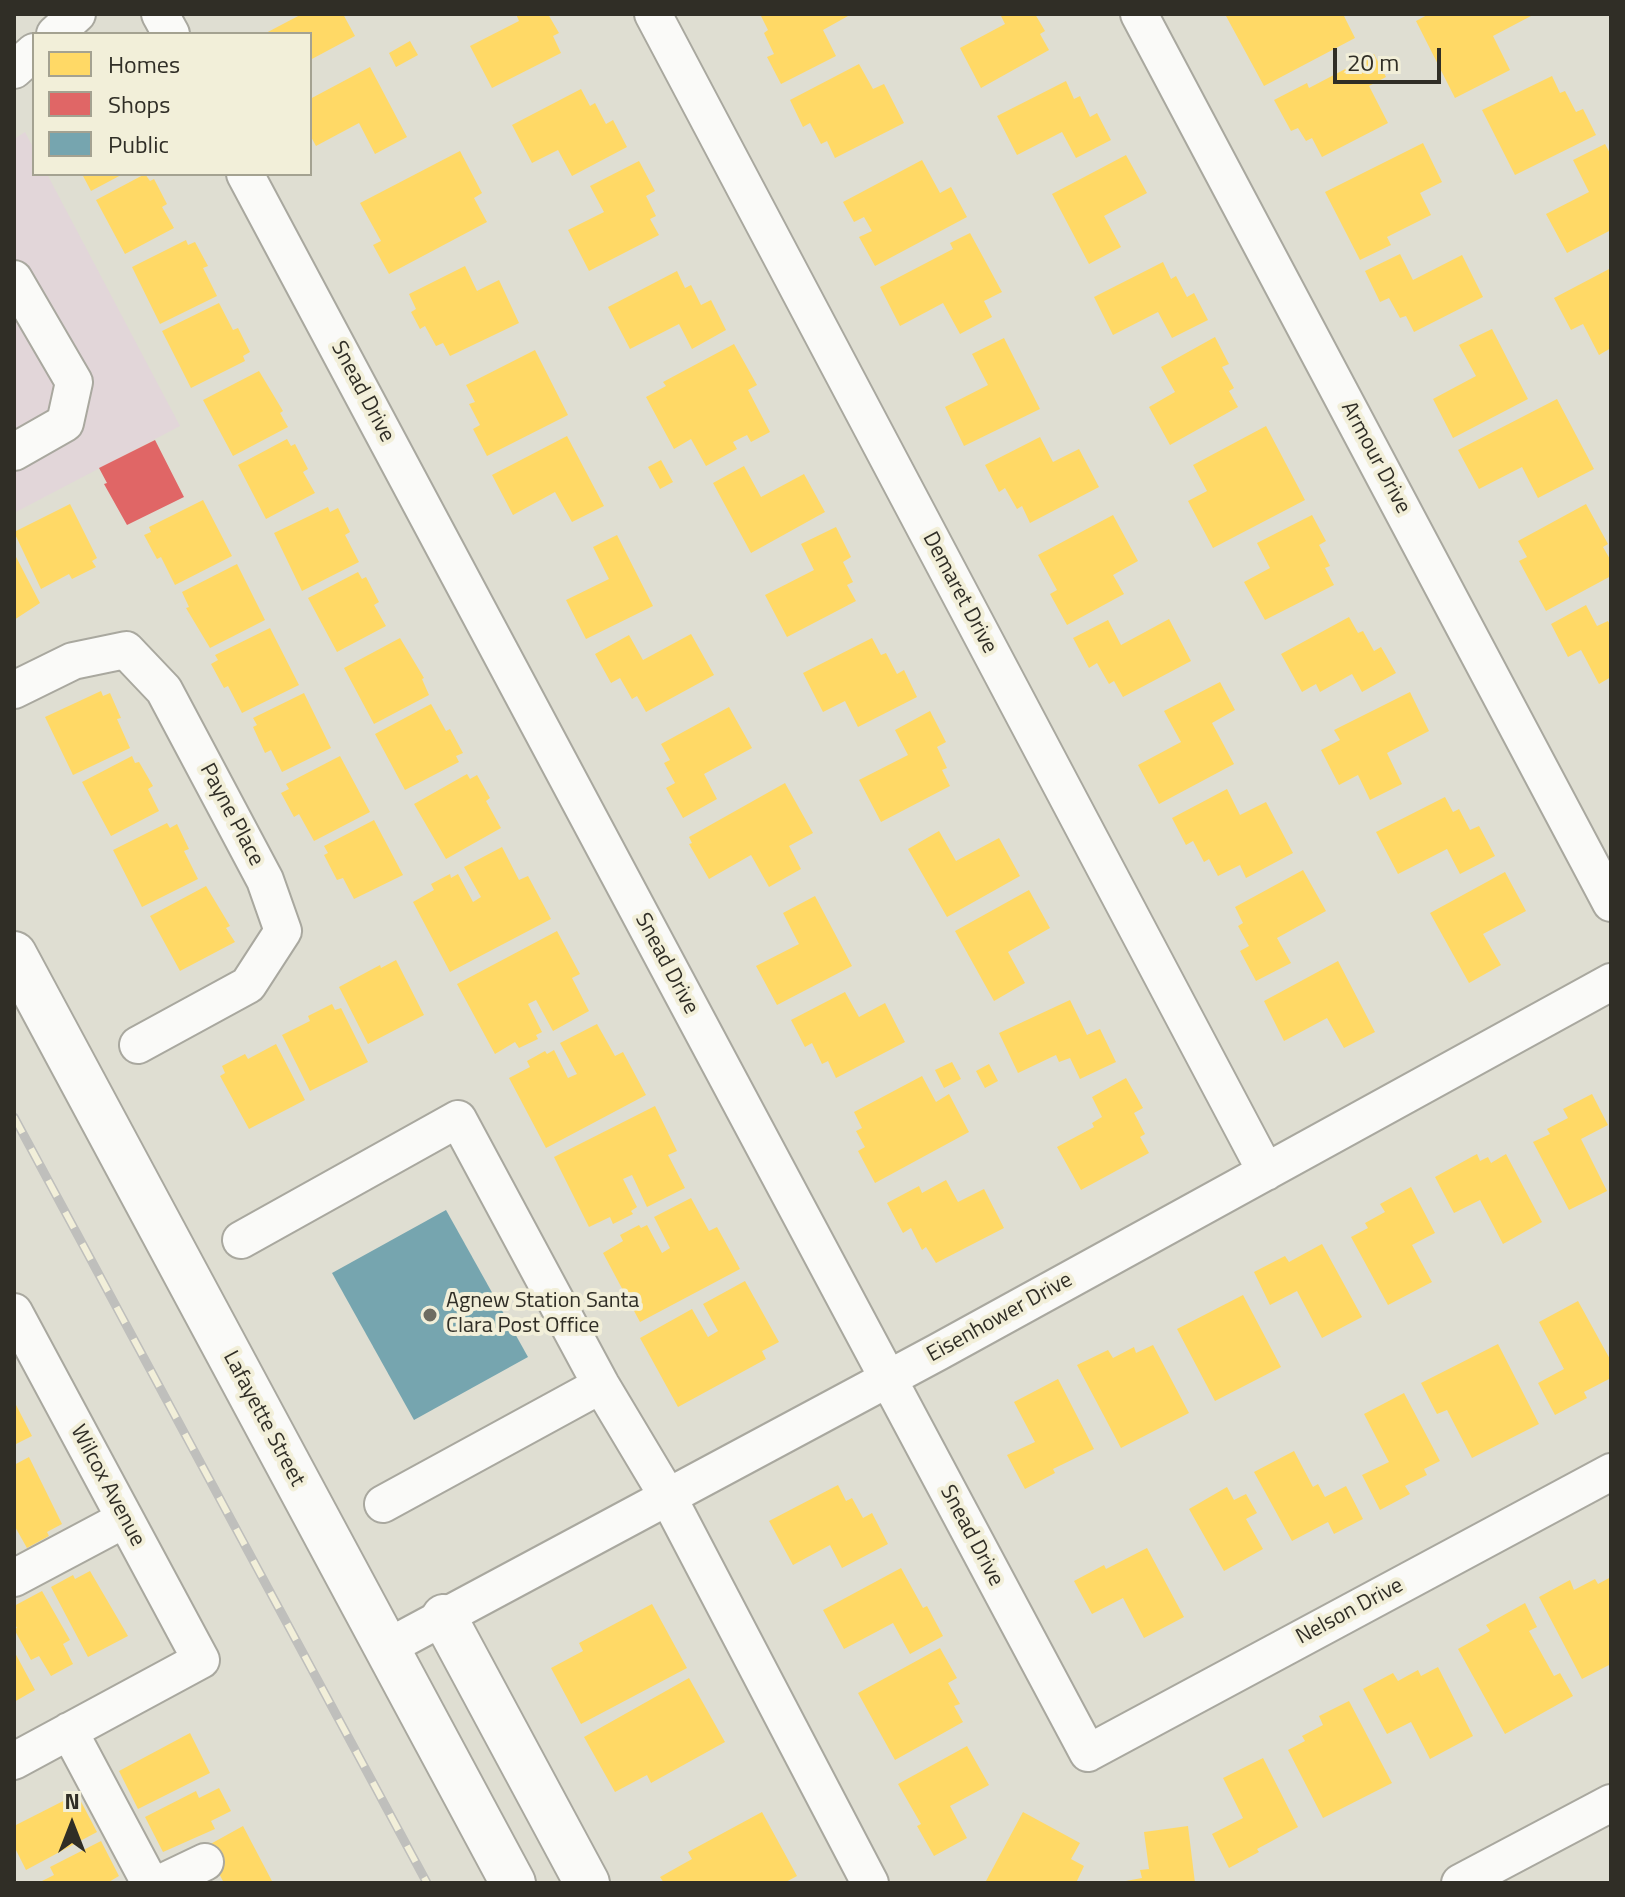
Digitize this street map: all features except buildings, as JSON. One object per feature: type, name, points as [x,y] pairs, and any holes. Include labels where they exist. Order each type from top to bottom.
[{"type":"main road","name":"Lafayette Street","points":[[14,954],[513,1883]]},
{"type":"main road","points":[[444,1617],[587,1883]]},
{"type":"street","points":[[37,14],[52,32]]},
{"type":"street","points":[[56,32],[77,14]]},
{"type":"street","points":[[160,14],[170,32]]},
{"type":"street","name":"Demaret Drive","points":[[653,14],[1266,1172]]},
{"type":"street","name":"Armour Drive","points":[[1139,14],[1611,903]]},
{"type":"street","points":[[14,70],[32,54]]},
{"type":"street","name":"Snead Drive","points":[[246,176],[1088,1753]]},
{"type":"street","points":[[14,279],[74,382],[65,423],[14,452]]},
{"type":"street","name":"Payne Place","points":[[14,690],[73,661],[126,650],[164,690],[265,880],[283,931],[248,985],[138,1045]]},
{"type":"street","name":"Eisenhower Drive","points":[[386,1648],[887,1379],[1611,982]]},
{"type":"street","points":[[241,1240],[458,1119],[601,1385],[668,1497],[870,1883]]},
{"type":"street","name":"Wilcox Avenue","points":[[16,1320],[201,1660],[69,1731]]},
{"type":"street","points":[[383,1504],[601,1385]]},
{"type":"street","name":"Nelson Drive","points":[[1088,1753],[1611,1472]]},
{"type":"street","points":[[14,1578],[125,1519]]},
{"type":"street","points":[[14,1761],[69,1731],[150,1883]]},
{"type":"street","points":[[1460,1883],[1611,1803]]},
{"type":"street","points":[[161,1883],[205,1862]]},
{"type":"shaded area","points":[[25,132],[32,145],[32,176],[48,176],[180,426],[14,513],[14,139]]},
{"type":"railway","points":[[14,1117],[427,1883]]},
{"type":"place","name":"Agnew Station Santa Clara Post Office","points":[[430,1315]]}]
